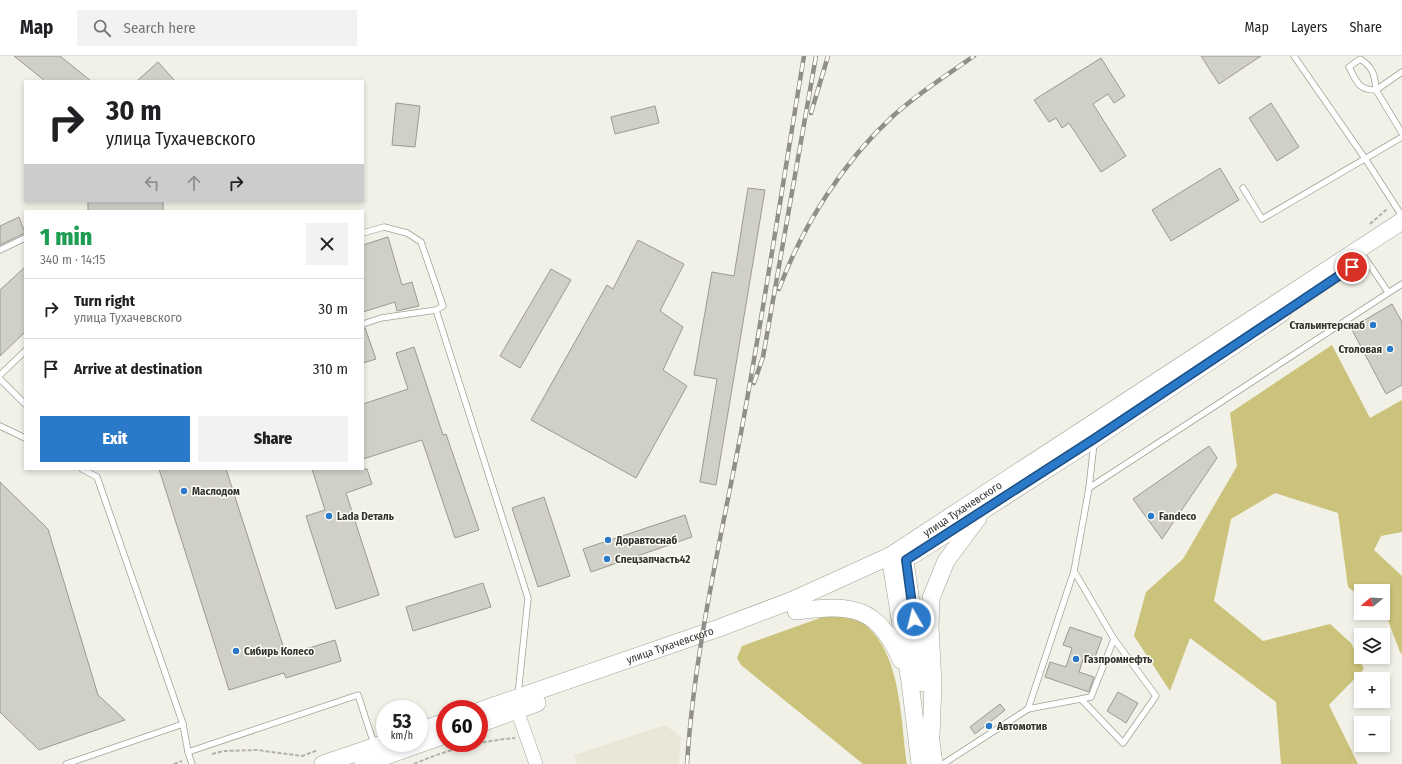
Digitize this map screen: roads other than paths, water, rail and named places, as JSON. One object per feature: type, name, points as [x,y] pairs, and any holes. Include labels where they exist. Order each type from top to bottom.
[{"type":"main road","name":"улица Тухачевского","points":[[488,719],[517,704],[749,617],[898,558],[1402,221]]},
{"type":"main road","name":"улица Тухачевского","points":[[488,709],[517,704],[796,611],[898,558],[985,509],[1094,439],[1402,234]]},
{"type":"main road","points":[[931,736],[933,684],[930,627],[932,598],[946,560],[985,509]]},
{"type":"main road","points":[[898,558],[910,682],[920,764]]},
{"type":"main road","points":[[898,558],[931,736],[934,764]]},
{"type":"main road","points":[[796,611],[827,607],[854,609],[871,617],[881,626],[893,642],[910,682]]},
{"type":"main road","points":[[321,757],[375,753],[436,737]]},
{"type":"street","points":[[517,704],[526,738],[536,764]]},
{"type":"lane","points":[[1294,56],[1366,160],[1402,216]]},
{"type":"lane","points":[[1402,72],[1376,90],[1366,90],[1358,85],[1349,67],[1360,59],[1369,65],[1375,78],[1376,90],[1402,133]]},
{"type":"lane","points":[[1243,188],[1262,219],[1366,160],[1402,137]]},
{"type":"lane","points":[[364,233],[384,227],[407,232],[420,242],[443,306],[436,310],[381,318],[364,324]]},
{"type":"lane","points":[[0,250],[24,238]]},
{"type":"lane","points":[[1365,258],[1388,292]]},
{"type":"lane","points":[[1088,488],[1402,284]]},
{"type":"lane","points":[[436,310],[528,598],[517,704]]},
{"type":"lane","points":[[0,374],[24,352]]},
{"type":"lane","points":[[0,379],[24,403]]},
{"type":"lane","points":[[0,426],[24,438]]},
{"type":"lane","points":[[1028,709],[1074,571],[1088,488],[1094,439]]},
{"type":"lane","points":[[84,470],[97,477]]},
{"type":"lane","points":[[90,470],[97,477],[183,724],[191,761]]},
{"type":"lane","points":[[1074,571],[1114,639],[1156,696],[1122,743],[1082,700]]},
{"type":"lane","points":[[943,764],[1028,709],[1082,700],[1091,697],[1114,639]]},
{"type":"lane","points":[[188,752],[358,695],[375,753]]},
{"type":"lane","points":[[66,764],[183,724]]},
{"type":"railway","points":[[687,764],[695,681],[766,292],[804,56]]},
{"type":"railway","points":[[754,383],[763,357],[816,56]]},
{"type":"railway","points":[[811,113],[828,56]]},
{"type":"railway","points":[[779,289],[812,218],[841,174],[857,153],[893,116],[912,100],[974,56]]},
{"type":"place","name":"Стальинтерснаб","points":[[1373,325]]},
{"type":"place","name":"Столовая","points":[[1390,349]]},
{"type":"place","name":"Маслодом","points":[[184,491]]},
{"type":"place","name":"Lada Dеталь","points":[[329,516]]},
{"type":"place","name":"Fandeco","points":[[1151,516]]},
{"type":"place","name":"Доравтоснаб","points":[[608,540]]},
{"type":"place","name":"Спецзапчасть42","points":[[607,559]]},
{"type":"place","name":"Сибирь Колесо","points":[[236,651]]},
{"type":"place","name":"Газпромнефть","points":[[1076,659]]},
{"type":"place","name":"Автомотив","points":[[989,726]]}]
